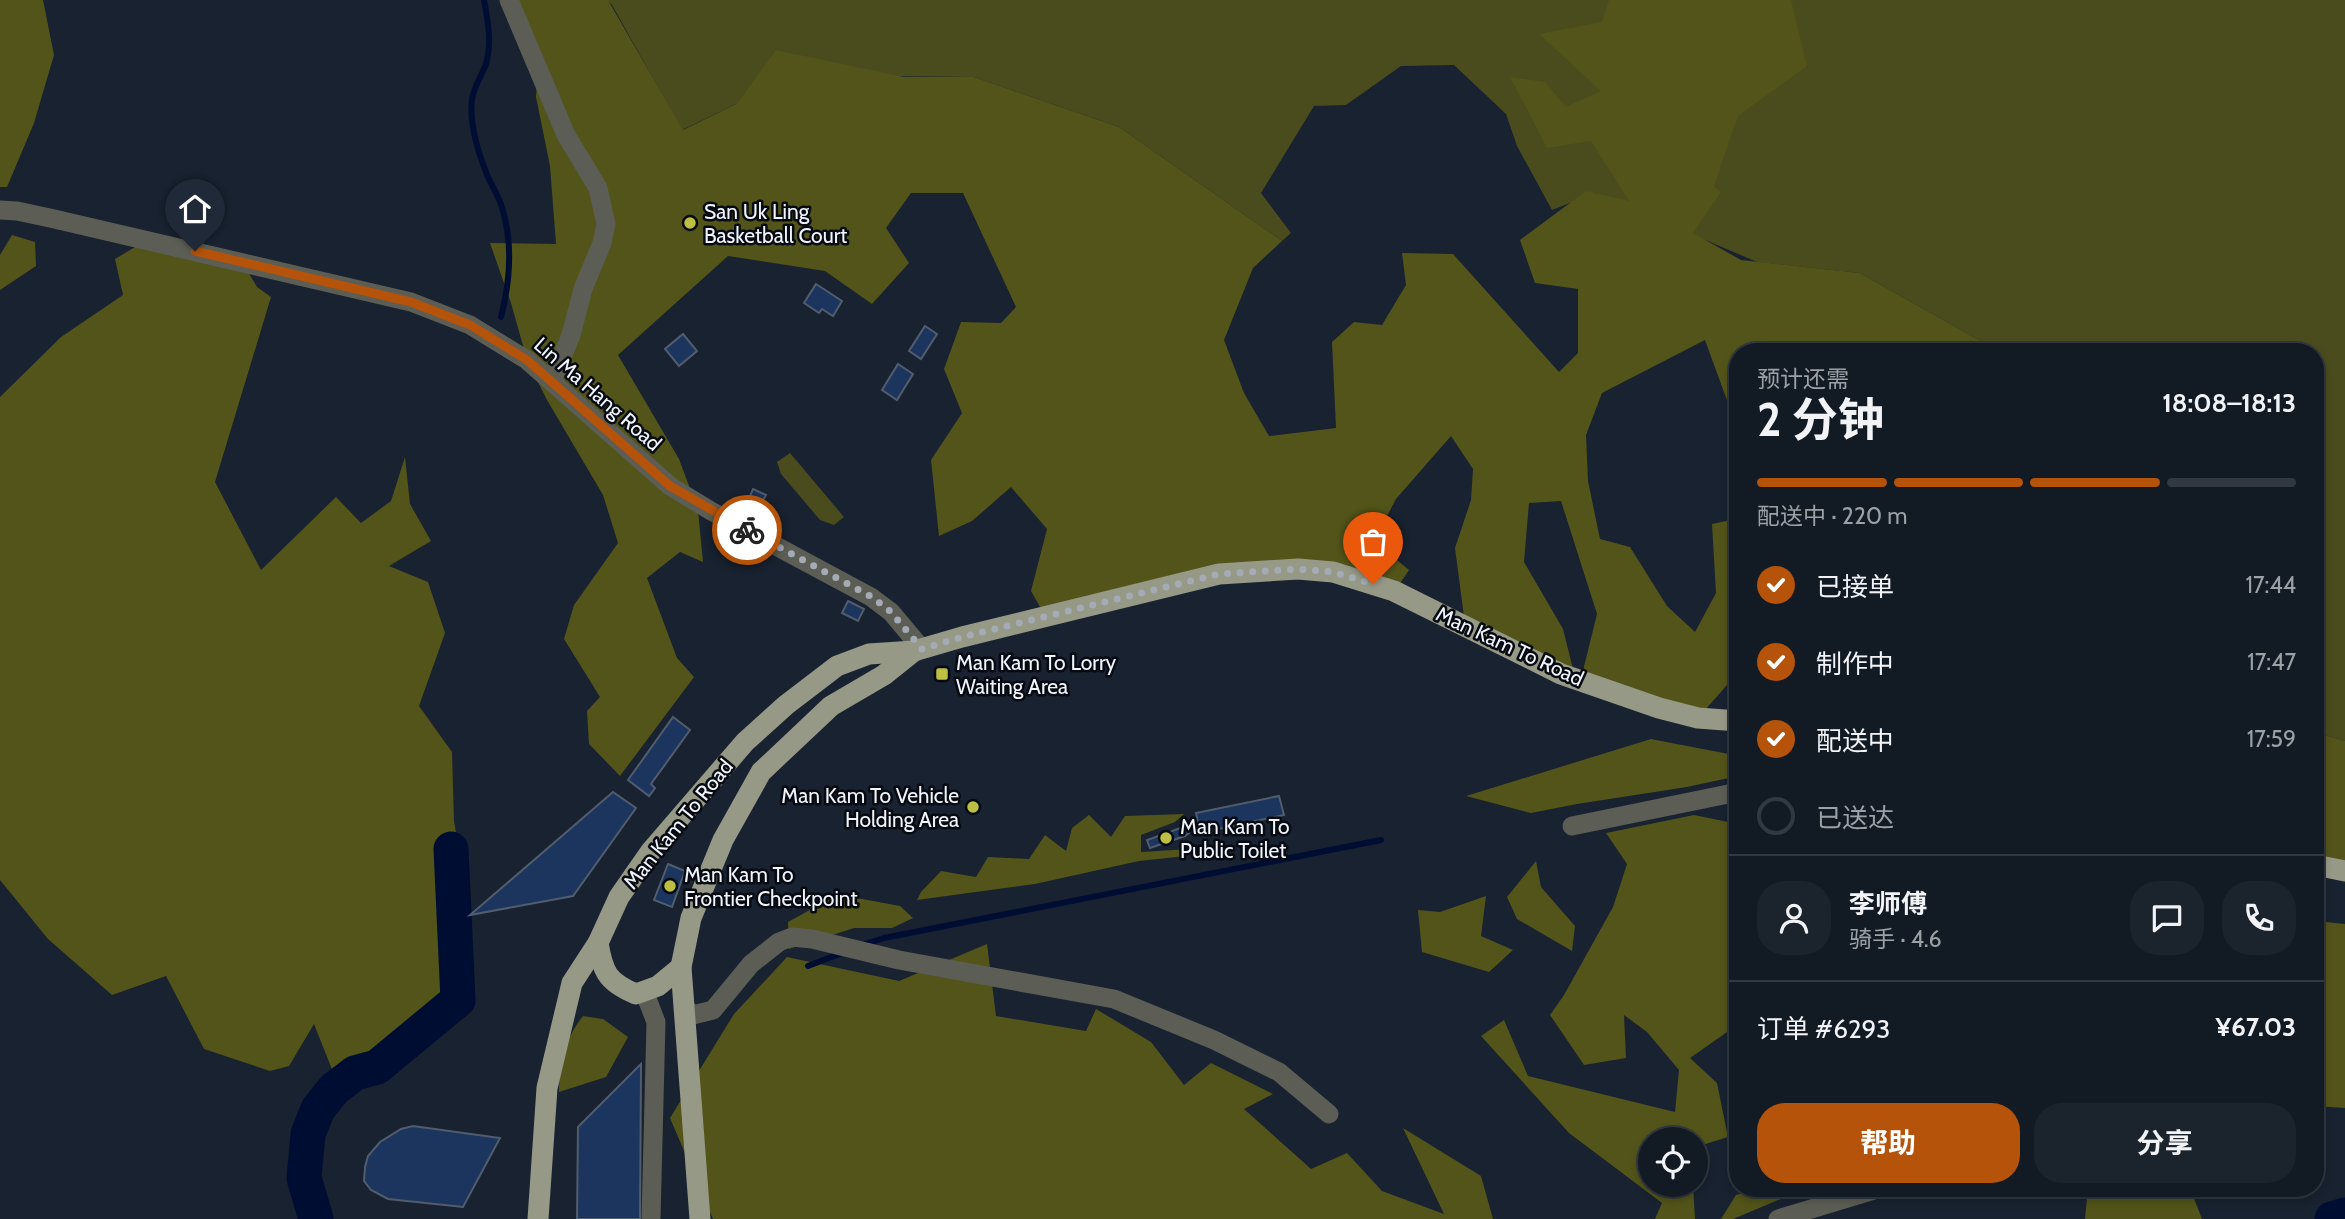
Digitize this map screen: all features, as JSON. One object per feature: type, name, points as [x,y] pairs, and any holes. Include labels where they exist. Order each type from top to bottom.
[{"type":"main road","name":"Man Kam To Road","points":[[538,1219],[547,1088],[572,983],[598,943],[619,897],[651,851],[745,742],[786,705],[837,666],[869,654],[918,650],[1219,574],[1298,569],[1333,572],[1394,591],[1561,674],[1598,687],[1698,718],[1729,720]]},
{"type":"main road","name":"Man Kam To Road","points":[[700,1219],[681,967],[691,918],[723,840],[761,772],[831,706],[884,675],[918,650]]},
{"type":"main road","points":[[2324,867],[2345,871]]},
{"type":"main road","points":[[598,943],[603,969],[617,986],[636,993],[658,986],[681,967]]},
{"type":"street","points":[[509,0],[566,135],[598,188],[606,224],[602,243],[583,289],[571,335],[552,381]]},
{"type":"street","name":"Lin Ma Hang Road","points":[[0,210],[17,211],[411,302],[470,325],[527,360],[670,486],[711,511],[872,597],[891,612],[918,650]]},
{"type":"street","points":[[1572,826],[1729,794]]},
{"type":"street","points":[[685,1008],[693,1015],[713,1010],[751,964],[779,942],[792,937],[811,939],[899,960],[1114,999],[1214,1040],[1279,1072],[1329,1114]]},
{"type":"street","points":[[644,991],[656,1022],[651,1219]]},
{"type":"street","points":[[1778,1219],[1851,1197]]},
{"type":"green space","points":[[607,0],[2345,0],[2345,741],[2324,735],[2324,343],[1984,343],[1860,273],[1757,262],[1595,193],[1552,210],[1517,146],[1506,114],[1454,65],[1401,66],[1346,105],[1314,106],[1261,193],[1291,233],[1282,241],[1119,127],[974,77],[872,76],[776,51],[736,104],[682,130]]},
{"type":"green space","points":[[790,453],[844,517],[834,525],[820,520],[781,474],[777,462]]},
{"type":"shaded area","points":[[0,0],[43,0],[54,55],[34,123],[7,187],[0,187]]},
{"type":"shaded area","points":[[505,0],[608,0],[683,130],[736,104],[776,50],[904,77],[974,77],[1119,127],[1282,241],[1253,268],[1224,340],[1244,393],[1269,436],[1336,428],[1332,342],[1354,322],[1382,325],[1406,285],[1402,253],[1453,254],[1559,372],[1578,353],[1578,289],[1535,283],[1520,240],[1586,191],[1629,201],[1591,141],[1547,148],[1510,77],[1545,82],[1566,107],[1601,91],[1539,34],[1602,22],[1609,0],[1791,0],[1807,66],[1738,116],[1714,186],[1721,192],[1693,233],[1741,260],[1860,273],[1984,343],[1729,343],[1729,406],[1705,340],[1602,393],[1586,435],[1588,481],[1600,539],[1630,547],[1667,606],[1695,632],[1716,593],[1712,524],[1729,520],[1729,679],[1698,718],[1579,687],[1597,614],[1561,501],[1529,503],[1524,562],[1563,629],[1574,673],[1464,617],[1455,548],[1471,500],[1473,469],[1451,436],[1396,499],[1374,541],[1409,570],[1399,585],[1299,559],[1043,612],[1031,591],[1047,529],[1011,487],[972,521],[939,536],[931,460],[962,413],[944,369],[961,322],[1001,323],[1016,307],[963,193],[911,193],[886,228],[909,263],[872,304],[825,271],[728,256],[618,355],[679,459],[698,510],[703,562],[680,552],[647,578],[677,658],[694,677],[620,776],[589,744],[587,711],[600,697],[564,639],[574,605],[618,543],[603,495],[547,400],[527,360],[490,243],[556,244],[550,166],[536,97],[537,79]]},
{"type":"shaded area","points":[[12,235],[35,242],[36,266],[0,290],[0,255]]},
{"type":"shaded area","points":[[140,244],[242,262],[257,287],[271,297],[215,482],[261,570],[336,497],[361,523],[391,501],[405,457],[410,504],[431,541],[389,566],[428,582],[445,633],[419,706],[452,752],[454,821],[469,909],[459,947],[470,973],[469,998],[387,1065],[337,1082],[314,1024],[289,1066],[270,1071],[204,1049],[166,976],[112,995],[48,939],[0,880],[0,397],[61,337],[123,295],[115,259]]},
{"type":"shaded area","points":[[2324,735],[2345,741],[2345,869],[2324,865]]},
{"type":"shaded area","points":[[1651,739],[1729,754],[1729,778],[1531,813],[1466,796]]},
{"type":"shaded area","points":[[1184,814],[1175,822],[1141,835],[1141,852],[1190,849],[1186,856],[1139,861],[1035,884],[917,900],[941,871],[976,877],[988,857],[1029,859],[1045,835],[1066,851],[1072,828],[1089,815],[1111,837],[1125,816]]},
{"type":"shaded area","points":[[1694,815],[1729,822],[1729,1031],[1690,1058],[1717,1083],[1728,1137],[1708,1143],[1708,1127],[1638,1127],[1638,1185],[1569,1133],[1481,1036],[1504,1020],[1528,1076],[1675,1112],[1679,1070],[1647,1032],[1624,1015],[1626,1058],[1584,1065],[1550,1015],[1613,907],[1627,864],[1606,833]]},
{"type":"shaded area","points":[[1536,861],[1541,887],[1575,926],[1572,951],[1517,919],[1507,897]]},
{"type":"shaded area","points":[[846,896],[900,906],[913,918],[892,928],[854,928],[789,949],[788,922],[828,900]]},
{"type":"shaded area","points":[[1486,896],[1481,936],[1513,950],[1489,972],[1422,952],[1418,910],[1440,912]]},
{"type":"shaded area","points":[[2324,922],[2345,924],[2345,1108],[2324,1107]]},
{"type":"shaded area","points":[[987,944],[996,1016],[1086,1031],[1096,1009],[1151,1042],[1184,1085],[1211,1063],[1273,1094],[1244,1109],[1311,1169],[1347,1153],[1382,1191],[1444,1214],[1403,1128],[1481,1176],[1493,1219],[713,1219],[670,1118],[734,1014],[787,957],[899,981]]},
{"type":"shaded area","points":[[583,1016],[603,1019],[628,1037],[606,1077],[559,1092],[564,1052]]},
{"type":"shaded area","points":[[1654,1197],[1694,1197],[1695,1219],[1655,1219],[1662,1203]]},
{"type":"shaded area","points":[[1735,1197],[1786,1197],[1733,1219],[1721,1219]]},
{"type":"shaded area","points":[[2087,1197],[2193,1197],[2202,1219],[2085,1219]]},
{"type":"building","points":[[816,284],[842,301],[833,316],[822,309],[819,313],[804,303]]},
{"type":"building","points":[[925,326],[937,334],[921,359],[909,351]]},
{"type":"building","points":[[683,334],[697,351],[679,366],[665,349]]},
{"type":"building","points":[[898,364],[913,374],[897,400],[882,390]]},
{"type":"building","points":[[753,489],[766,495],[762,502],[750,496]]},
{"type":"building","points":[[848,601],[864,609],[858,621],[842,613]]},
{"type":"building","points":[[673,717],[690,730],[651,784],[655,788],[649,796],[628,780]]},
{"type":"building","points":[[613,792],[636,808],[573,896],[470,915]]},
{"type":"building","points":[[1279,796],[1284,815],[1200,833],[1196,813]]},
{"type":"building","name":"Man Kam To Public Toilet","points":[[1186,826],[1189,833],[1185,836],[1150,848],[1147,840]]},
{"type":"building","name":"Man Kam To Frontier Checkpoint","points":[[668,864],[685,871],[672,907],[654,900]]},
{"type":"building","points":[[641,1064],[640,1219],[577,1219],[578,1127]]},
{"type":"building","points":[[413,1126],[500,1138],[463,1207],[388,1199],[371,1190],[364,1181],[368,1156],[380,1142],[401,1129]]},
{"type":"waterway","points":[[484,0],[489,48],[471,108],[478,149],[502,206],[508,237],[507,291],[501,317]]},
{"type":"waterway","points":[[862,945],[884,938],[1381,840]]},
{"type":"waterway","points":[[316,1219],[304,1178],[308,1134],[318,1109],[334,1089],[355,1073],[377,1067],[458,1000],[451,849]]},
{"type":"waterway","points":[[808,966],[842,953]]},
{"type":"waterway","points":[[2332,1219],[2345,1215]]},
{"type":"way so far","points":[[747,530],[872,597],[891,612],[922,649],[1219,574],[1298,569],[1333,572],[1373,584]]},
{"type":"place","name":"San Uk Ling Basketball Court","points":[[690,223]]},
{"type":"place","name":"Man Kam To Lorry Waiting Area","points":[[942,674]]},
{"type":"place","name":"Man Kam To Vehicle Holding Area","points":[[973,807]]},
{"type":"place","name":"Man Kam To Public Toilet","points":[[1166,838]]},
{"type":"place","name":"Man Kam To Frontier Checkpoint","points":[[670,886]]},
{"type":"route","points":[[195,251],[411,302],[470,325],[527,360],[670,486],[747,530]]}]
